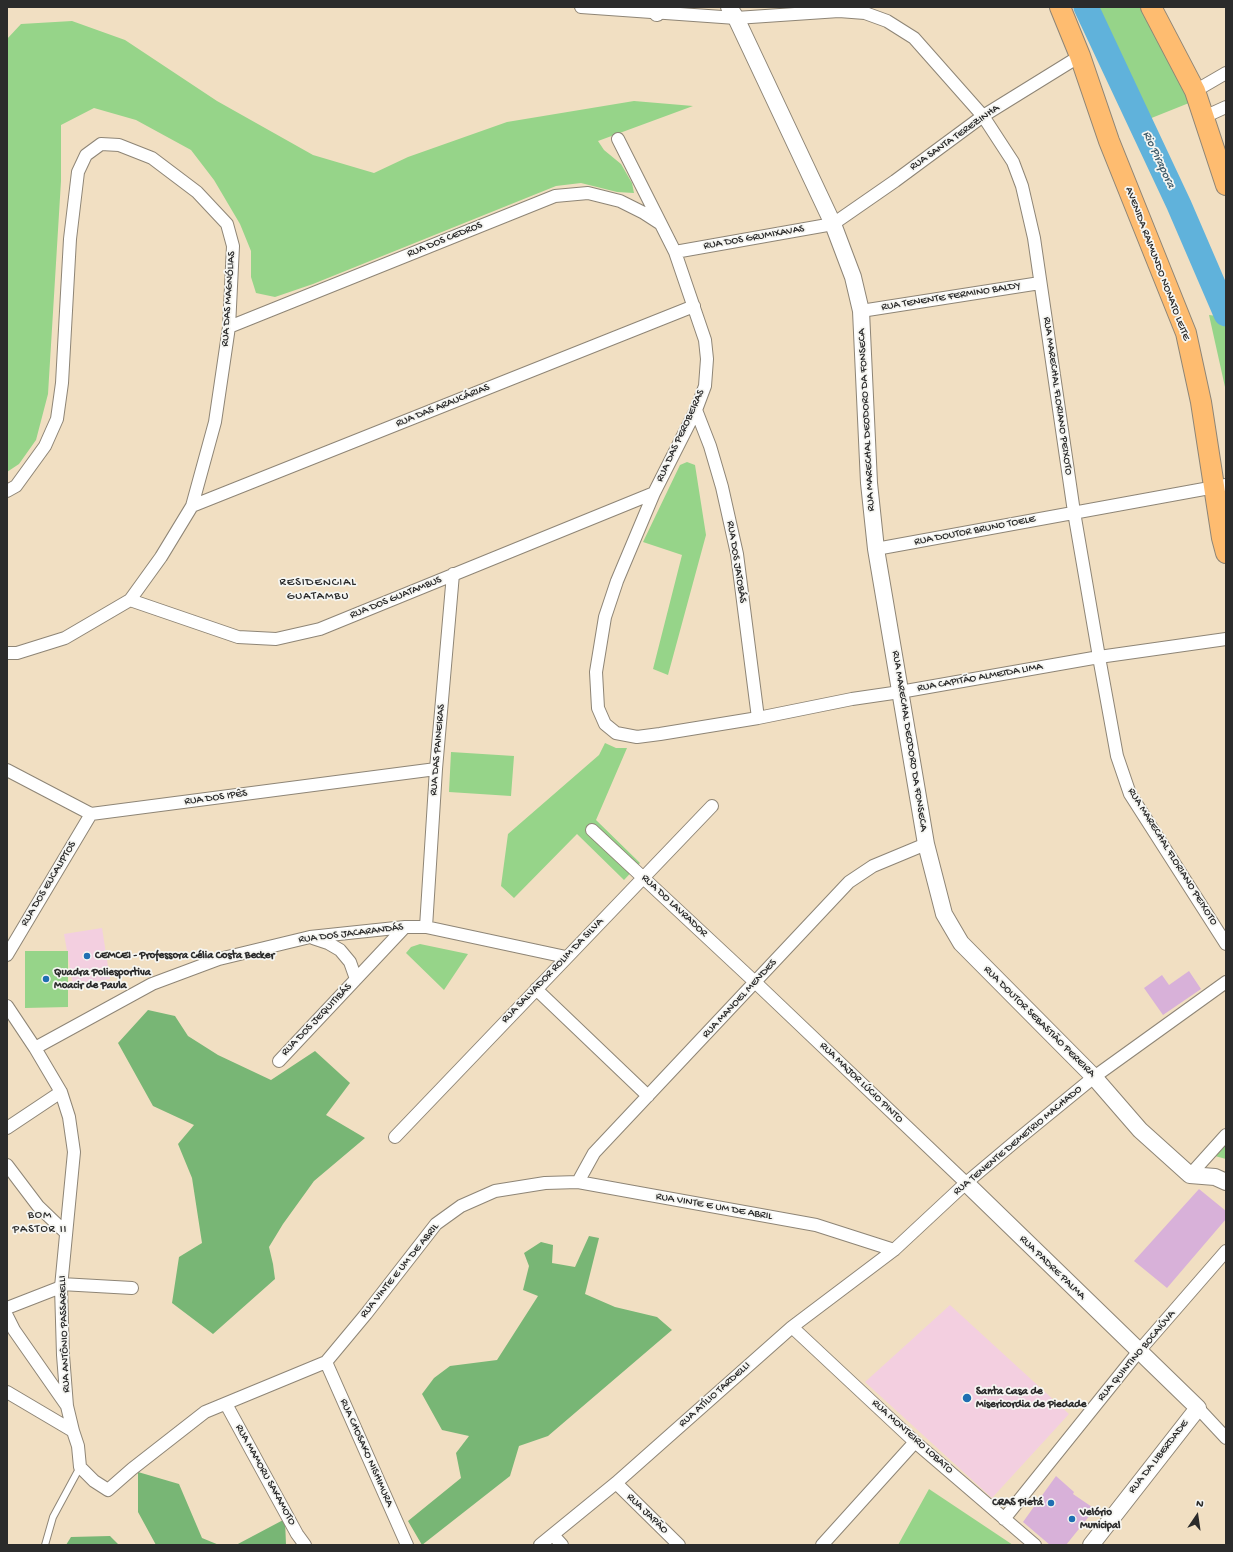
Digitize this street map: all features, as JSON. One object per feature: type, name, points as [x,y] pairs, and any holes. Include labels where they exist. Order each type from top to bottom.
[{"type":"main road","name":"AVENIDA RAIMUNDO NONATO LEITE","points":[[1060,7],[1080,56],[1109,141],[1186,333],[1220,486],[1226,553]]},
{"type":"main road","points":[[1151,7],[1195,91],[1225,177]]},
{"type":"street","name":"RUA MARECHAL FLORIANO PEIXOTO","points":[[581,7],[732,12],[839,11],[865,13],[888,21],[914,38],[983,116],[1013,162],[1022,186],[1034,238],[1074,512],[1117,756],[1130,794],[1226,944]]},
{"type":"street","name":"RUA MARECHAL DEODORO DA FONSECA","points":[[732,12],[833,224],[853,277],[861,311],[869,483],[876,549],[926,844]]},
{"type":"street","name":"RUA SANTA TEREZINHA","points":[[833,224],[895,181],[983,116],[1080,56]]},
{"type":"street","points":[[1195,91],[1226,73]]},
{"type":"street","points":[[1204,117],[1226,107]]},
{"type":"street","name":"RUA DAS PEROBEIRAS","points":[[616,733],[605,724],[598,708],[596,672],[605,617],[617,581],[654,493],[696,410],[705,386],[707,359],[705,340],[676,252],[618,139]]},
{"type":"street","name":"RUA DAS MAGNÓLIAS","points":[[7,491],[16,486],[45,446],[56,419],[62,383],[70,239],[78,172],[86,155],[102,144],[119,144],[152,158],[197,192],[227,224],[233,246],[229,327],[215,422],[192,506],[161,557],[130,600],[65,638],[17,653],[7,653]]},
{"type":"street","name":"RUA DOS CEDROS","points":[[229,327],[555,196],[588,193],[620,201],[644,213],[663,226]]},
{"type":"street","name":"RUA DOS GRUMIXAVAS","points":[[676,252],[833,224]]},
{"type":"street","name":"RUA TENENTE FERMINO BALDY","points":[[861,311],[1040,283]]},
{"type":"street","name":"RUA DAS ARAUCÁRIAS","points":[[192,506],[694,306]]},
{"type":"street","name":"RUA DOS JATOBÁS","points":[[696,410],[710,446],[722,487],[737,554],[758,718]]},
{"type":"street","name":"RUA DOUTOR BRUNO TOELE","points":[[876,549],[1220,486]]},
{"type":"street","name":"RUA DOS GUATAMBUS","points":[[130,600],[238,637],[276,639],[320,629],[654,493]]},
{"type":"street","name":"RUA DAS PAINEIRAS","points":[[426,927],[436,769],[453,574]]},
{"type":"street","name":"RUA CAPITÃO ALMEIDA LIMA","points":[[616,733],[636,737],[660,734],[758,718],[852,699],[1099,657],[1226,639]]},
{"type":"street","name":"RUA DOS IPÊS","points":[[91,814],[436,769]]},
{"type":"street","points":[[7,770],[91,814]]},
{"type":"street","name":"RUA SALVADOR ROLIM DA SILVA","points":[[395,1137],[712,806]]},
{"type":"street","name":"RUA DOS EUCALIPTOS","points":[[7,955],[91,814]]},
{"type":"street","name":"RUA DO LAVRADOR","points":[[592,830],[756,982]]},
{"type":"street","name":"RUA MANOEL MENDES","points":[[578,1182],[594,1153],[850,882],[873,866],[926,844]]},
{"type":"street","name":"RUA DOUTOR SEBASTIÃO PEREIRA","points":[[926,844],[944,914],[961,943],[1094,1077],[1140,1130],[1190,1175]]},
{"type":"street","name":"RUA DOS JACARANDÁS","points":[[35,1048],[152,984],[219,959],[310,937],[405,927],[426,927],[566,957]]},
{"type":"street","name":"RUA DOS JEQUITIBÁS","points":[[279,1061],[405,927]]},
{"type":"street","name":"RUA DOS JEQUITIBÁS","points":[[310,937],[328,943],[340,950],[350,962],[356,979]]},
{"type":"street","name":"RUA MAJOR LÚCIO PINTO","points":[[756,982],[966,1183]]},
{"type":"street","name":"RUA TENENTE DEMETRIO MACHADO","points":[[894,1250],[966,1183],[1094,1077],[1226,982]]},
{"type":"street","points":[[536,989],[648,1096]]},
{"type":"street","name":"RUA ANTÔNIO PASSARELLI","points":[[7,1006],[12,1024],[35,1048],[61,1092],[69,1117],[74,1152],[61,1286],[63,1355],[68,1406],[73,1431],[78,1446],[80,1467]]},
{"type":"street","points":[[7,1128],[61,1092]]},
{"type":"street","points":[[1190,1175],[1226,1135]]},
{"type":"street","points":[[7,1165],[38,1206],[66,1233]]},
{"type":"street","points":[[1190,1175],[1215,1177],[1226,1182]]},
{"type":"street","name":"RUA VINTE E UM DE ABRIL","points":[[80,1467],[94,1481],[108,1490],[205,1412],[326,1362],[366,1314],[436,1224],[461,1206],[495,1191],[545,1183],[578,1182],[816,1225],[894,1250]]},
{"type":"street","name":"RUA PADRE PALMA","points":[[966,1183],[1198,1408]]},
{"type":"street","name":"RUA ATÍLIO TARDELLI","points":[[540,1545],[616,1483],[792,1326],[894,1250]]},
{"type":"street","name":"RUA QUINTINO BOCAIÚVA","points":[[1004,1519],[1139,1351],[1226,1250]]},
{"type":"street","points":[[7,1308],[61,1286],[132,1288]]},
{"type":"street","points":[[7,1316],[10,1332],[68,1406]]},
{"type":"street","name":"RUA MONTEIRO LOBATO","points":[[792,1326],[916,1442],[1035,1545]]},
{"type":"street","name":"RUA CHOSAKO NISHIMURA","points":[[326,1362],[407,1545]]},
{"type":"street","points":[[7,1392],[73,1431]]},
{"type":"street","name":"RUA MAMORU SAKAMOTO","points":[[226,1404],[297,1534],[305,1545]]},
{"type":"street","points":[[1198,1408],[1226,1438]]},
{"type":"street","name":"RUA DA LIBERDADE","points":[[1091,1545],[1198,1408]]},
{"type":"street","points":[[822,1545],[916,1442]]},
{"type":"street","name":"RUA JAPÃO","points":[[616,1483],[679,1545]]},
{"type":"street","points":[[553,1535],[562,1545]]},
{"type":"lane","points":[[45,1545],[53,1517],[80,1467]]},
{"type":"shaded area","name":"CEMCEI - Professora Célia Costa Becker","points":[[102,928],[110,979],[73,985],[64,934]]},
{"type":"shaded area","name":"Santa Casa de Misericordia de Piedade","points":[[950,1305],[1069,1414],[992,1498],[865,1382]]},
{"type":"green space","points":[[1095,7],[1144,7],[1194,101],[1149,119]]},
{"type":"green space","points":[[72,21],[125,40],[217,101],[313,155],[374,173],[408,157],[507,122],[634,101],[693,106],[598,141],[604,150],[621,164],[632,183],[634,193],[617,192],[581,183],[556,186],[313,284],[275,297],[256,293],[251,277],[251,251],[240,224],[214,180],[191,150],[136,120],[94,108],[61,125],[61,181],[48,394],[36,440],[19,464],[7,472],[7,39],[21,24]]},
{"type":"green space","points":[[1209,315],[1226,317],[1226,422],[1225,387]]},
{"type":"green space","points":[[687,462],[695,465],[706,535],[668,675],[653,669],[682,555],[643,542],[680,465]]},
{"type":"green space","points":[[605,743],[616,748],[627,748],[596,820],[640,863],[624,880],[577,834],[514,898],[501,886],[508,834],[599,755]]},
{"type":"green space","points":[[451,752],[514,756],[511,796],[449,792]]},
{"type":"green space","points":[[420,944],[468,954],[444,990],[406,953],[411,947]]},
{"type":"green space","name":"Quadra Poliesportiva Moacir de Paula","points":[[25,951],[68,951],[68,1007],[25,1008]]},
{"type":"green space","points":[[148,1010],[175,1016],[188,1036],[218,1055],[271,1080],[315,1051],[350,1083],[326,1115],[365,1138],[314,1181],[283,1224],[269,1247],[275,1279],[213,1334],[172,1303],[179,1257],[202,1243],[192,1178],[178,1144],[194,1125],[153,1106],[118,1043]]},
{"type":"green space","points":[[1226,1143],[1226,1159],[1215,1156]]},
{"type":"green space","points":[[589,1236],[599,1238],[585,1294],[615,1307],[657,1317],[672,1330],[548,1436],[519,1446],[510,1476],[422,1545],[408,1521],[461,1478],[456,1453],[469,1436],[442,1430],[422,1394],[434,1378],[450,1366],[497,1360],[538,1296],[523,1290],[529,1266],[524,1253],[541,1242],[553,1245],[552,1263],[575,1267]]},
{"type":"green space","points":[[138,1472],[179,1484],[202,1538],[219,1545],[156,1545],[138,1512]]},
{"type":"green space","points":[[929,1489],[1013,1545],[898,1545]]},
{"type":"green space","points":[[285,1519],[286,1545],[236,1545]]},
{"type":"green space","points":[[110,1536],[119,1545],[66,1545],[71,1537]]},
{"type":"building","points":[[1189,971],[1201,989],[1163,1015],[1144,988],[1162,975],[1169,985]]},
{"type":"building","points":[[1199,1189],[1226,1211],[1226,1219],[1167,1288],[1134,1261]]},
{"type":"building","points":[[1056,1476],[1074,1492],[1073,1494],[1095,1509],[1066,1545],[1050,1545],[1023,1522]]},
{"type":"waterway","name":"Rio Pirapora","points":[[1086,7],[1179,205],[1226,314]]},
{"type":"place","name":"CEMCEI - Professora Célia Costa Becker","points":[[87,956]]},
{"type":"place","name":"Quadra Poliesportiva Moacir de Paula","points":[[46,979]]},
{"type":"place","name":"Santa Casa de Misericordia de Piedade","points":[[967,1398]]},
{"type":"place","name":"CRAS Pietá","points":[[1051,1503]]},
{"type":"place","name":"Velório Municipal","points":[[1072,1519]]},
{"type":"district","name":"RESIDENCIAL GUATAMBU","points":[[318,590]]},
{"type":"district","name":"BOM PASTOR II","points":[[40,1223]]}]
